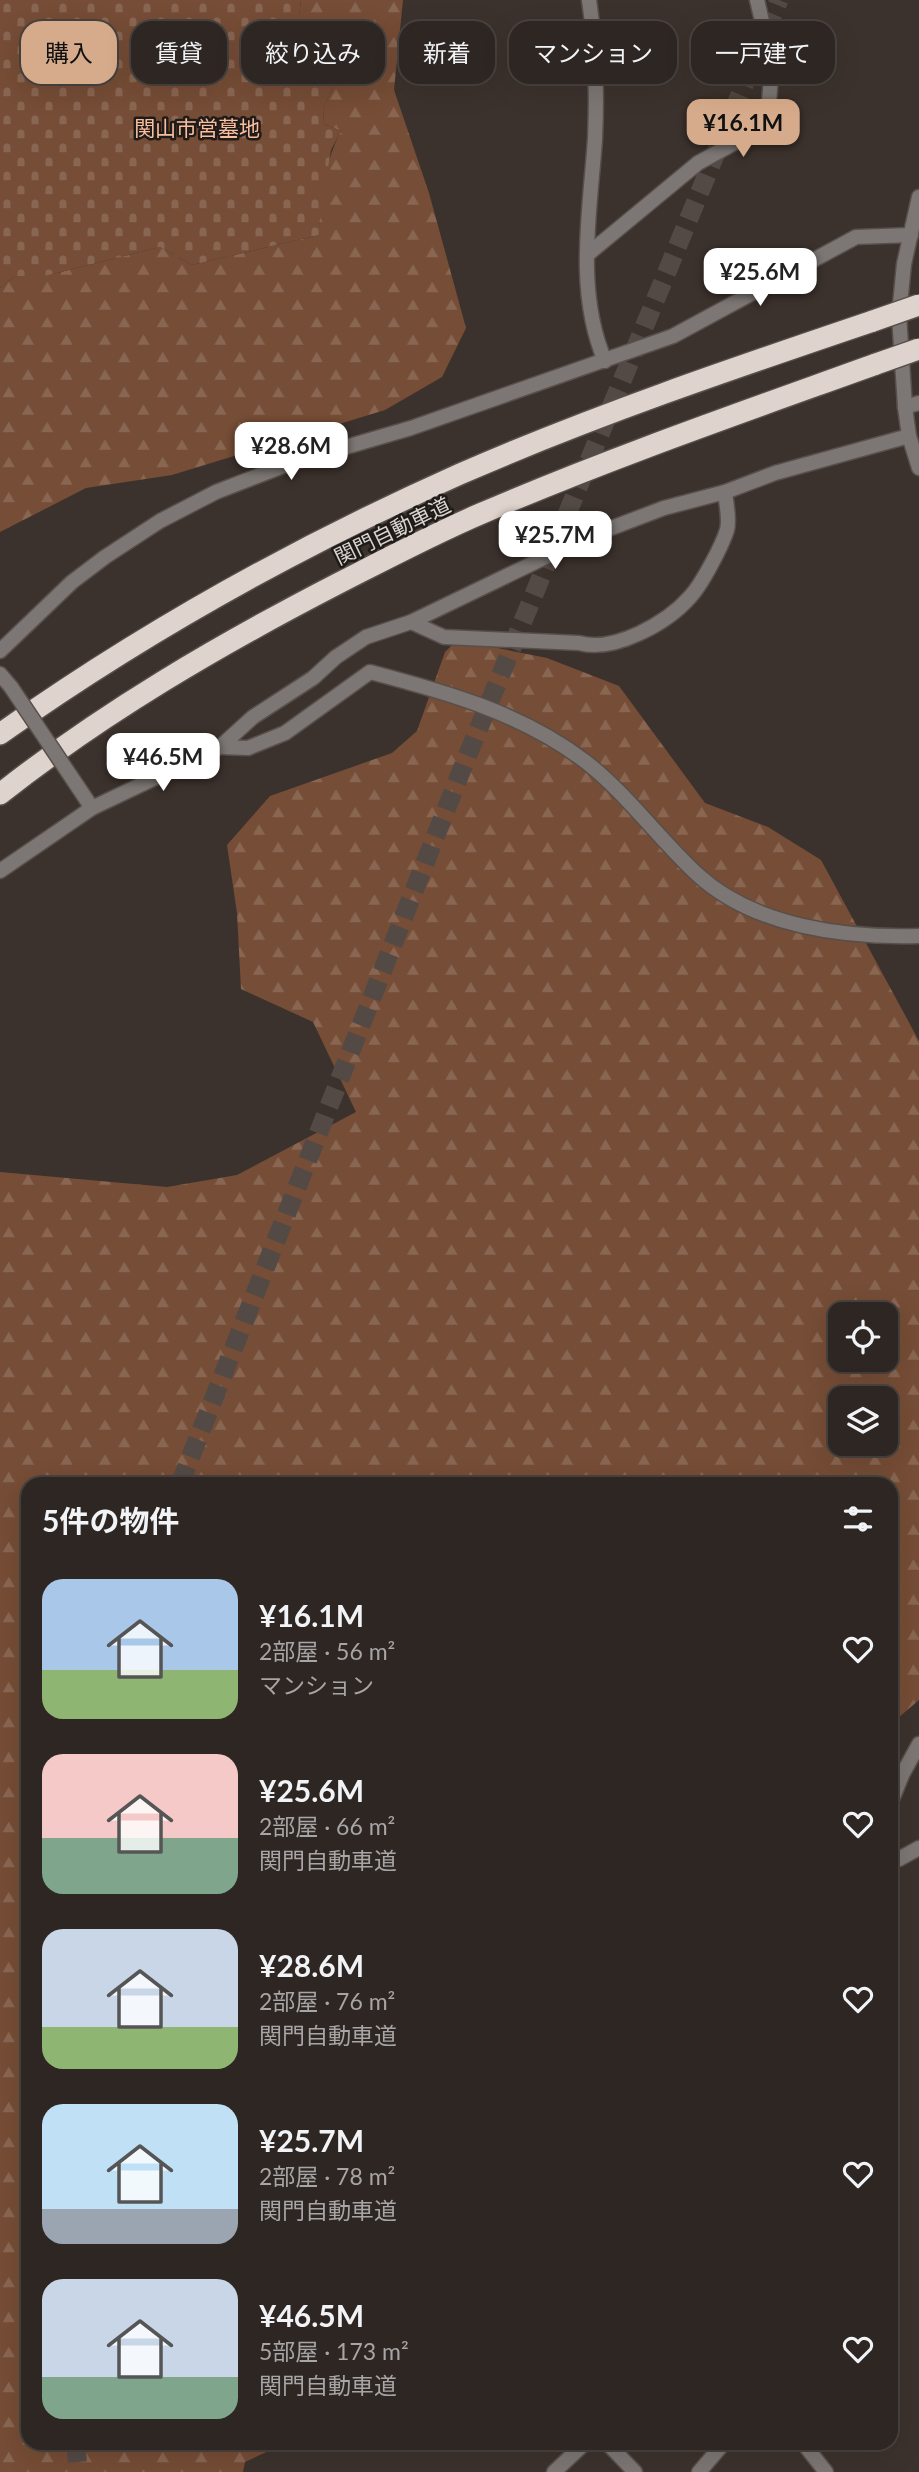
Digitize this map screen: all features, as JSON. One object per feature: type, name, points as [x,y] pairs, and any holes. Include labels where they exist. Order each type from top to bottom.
[{"type":"highway","name":"関門自動車道","points":[[0,734],[74,682],[135,644],[248,578],[363,519],[461,474],[678,387],[919,305]]},
{"type":"highway","name":"関門自動車道","points":[[0,794],[163,680],[267,620],[384,560],[477,515],[577,474],[919,349]]},
{"type":"street","points":[[589,0],[594,44],[595,137],[587,214],[587,254],[595,337],[605,360]]},
{"type":"street","points":[[587,254],[698,163],[736,142],[750,132],[761,119],[769,103],[772,63],[757,0]]},
{"type":"street","points":[[919,197],[904,264],[899,315],[912,405],[909,436],[919,468]]},
{"type":"street","points":[[0,651],[72,582],[105,557],[160,521],[216,492],[291,463],[411,428],[673,335],[856,237],[911,235]]},
{"type":"street","points":[[0,871],[92,808],[220,747],[253,717],[313,678],[366,637],[411,622],[585,538],[664,508],[725,492],[775,473],[909,436]]},
{"type":"street","points":[[411,622],[444,637],[579,643],[591,646],[623,640],[671,613],[692,595],[728,528],[725,492]]},
{"type":"street","points":[[220,747],[248,748],[285,733],[370,673],[448,692],[535,730],[586,762],[616,788],[700,877],[748,909],[802,927],[919,936]]},
{"type":"street","points":[[0,674],[92,808]]},
{"type":"street","points":[[898,1784],[919,1744]]},
{"type":"street","points":[[898,1859],[919,1848]]},
{"type":"street","points":[[554,2472],[578,2450]]},
{"type":"street","points":[[614,2450],[635,2472]]},
{"type":"street","points":[[699,2472],[718,2450]]},
{"type":"street","points":[[809,2450],[826,2472]]},
{"type":"green space","name":"関山市営墓地","points":[[0,0],[301,0],[298,21],[241,21],[241,84],[335,84],[323,108],[324,124],[341,131],[331,150],[319,235],[192,265],[160,247],[45,276],[15,276],[0,288]]},
{"type":"green space","points":[[301,0],[403,0],[394,90],[429,193],[466,328],[442,377],[385,410],[172,475],[86,488],[0,532],[0,288],[15,276],[45,276],[160,247],[192,265],[319,235],[324,182],[341,131],[324,124],[323,108],[335,84],[385,84],[385,21],[298,21]]},
{"type":"green space","points":[[457,640],[547,658],[619,686],[705,803],[768,827],[821,860],[919,1041],[919,1700],[898,1718],[898,1477],[21,1477],[21,2450],[271,2450],[245,2462],[243,2472],[0,2472],[0,1172],[167,1187],[237,1175],[356,1112],[313,1022],[241,989],[237,913],[227,845],[270,796],[392,753],[417,731],[445,652]]},
{"type":"tunnel","points":[[183,1477],[464,764],[779,0]]},
{"type":"tunnel","points":[[76,2450],[78,2472]]}]
